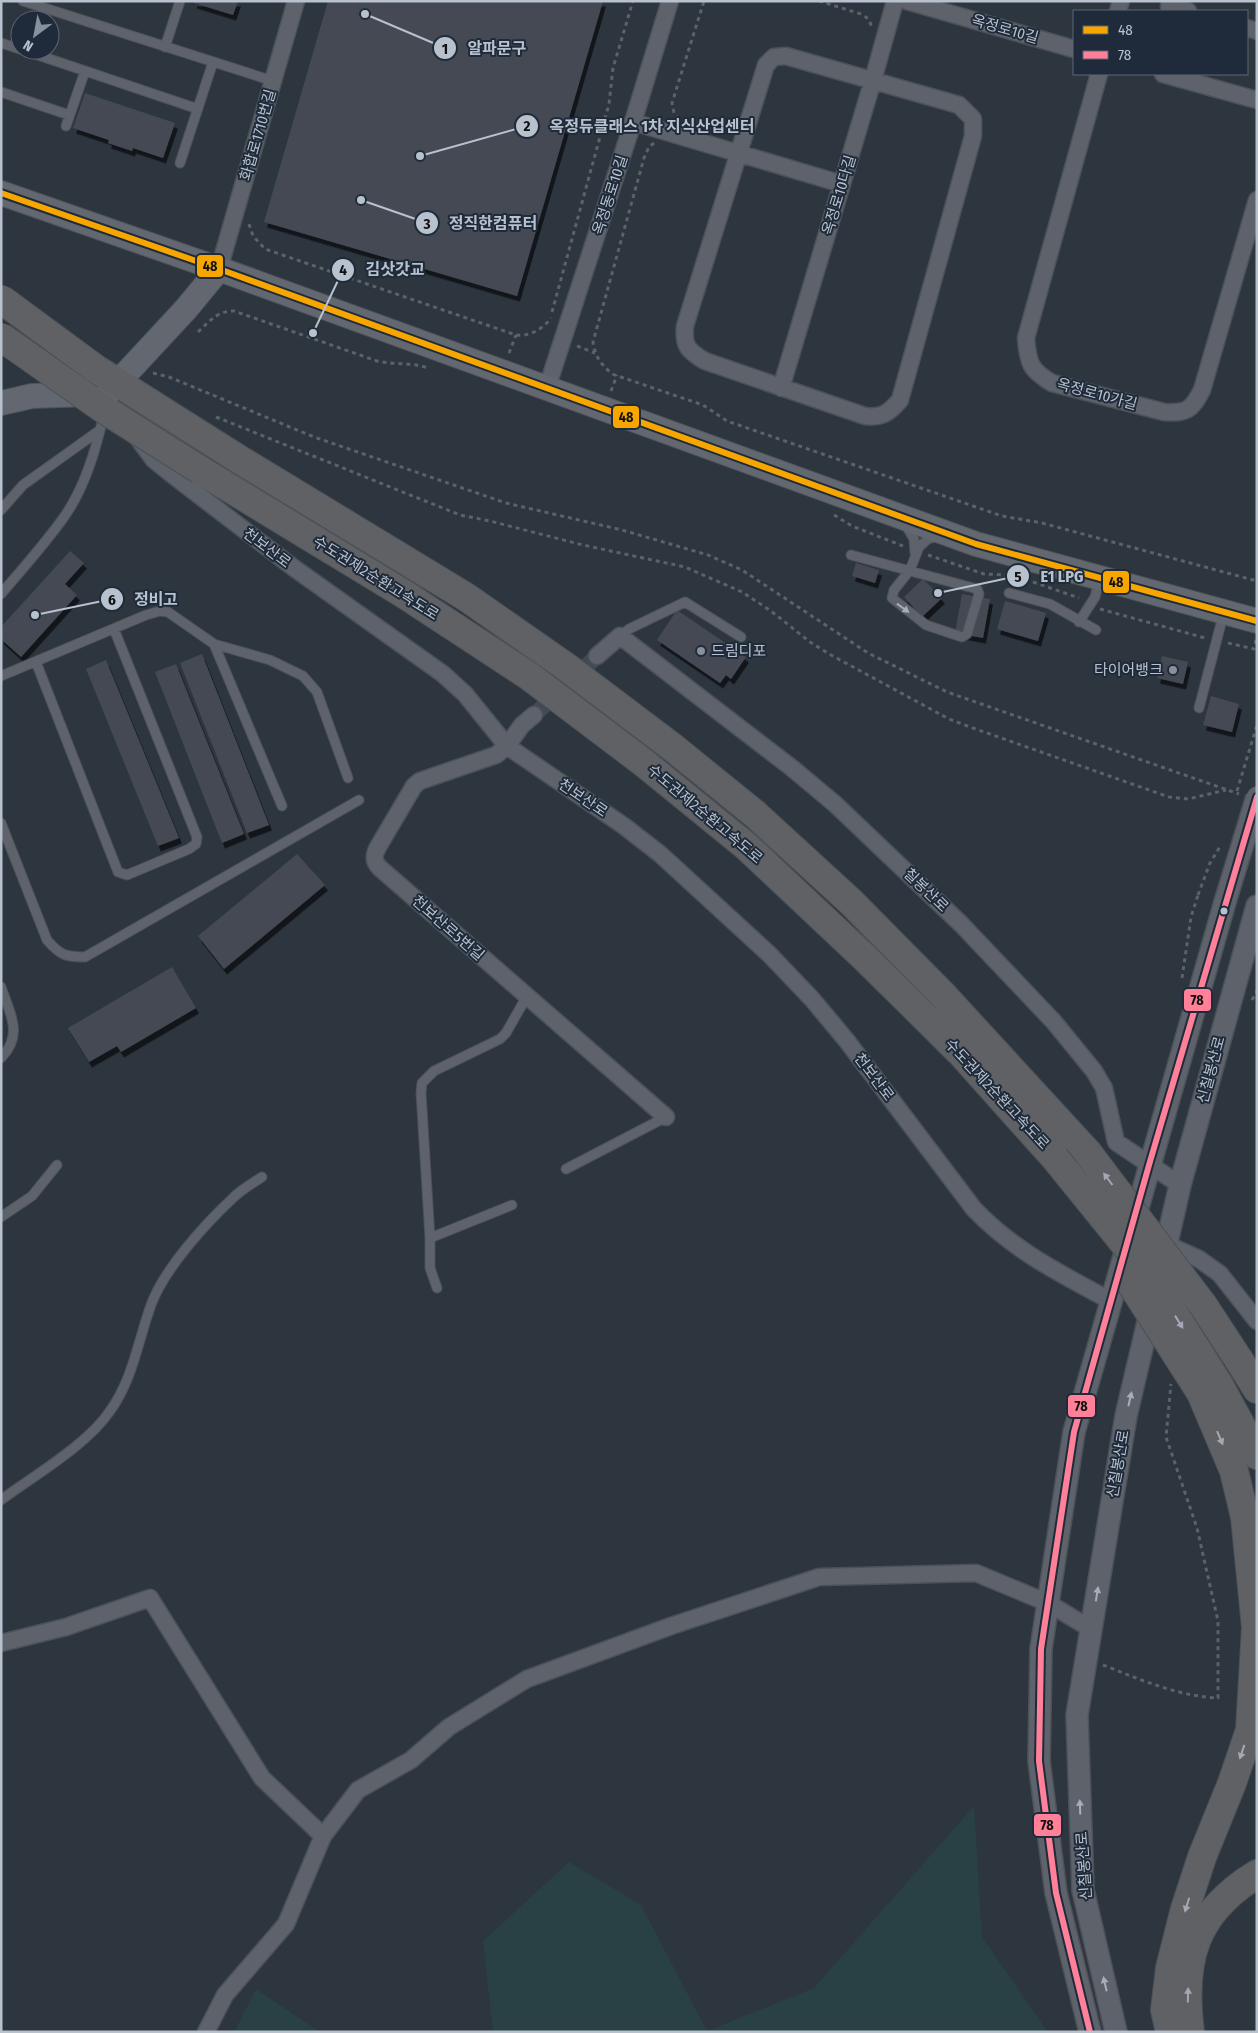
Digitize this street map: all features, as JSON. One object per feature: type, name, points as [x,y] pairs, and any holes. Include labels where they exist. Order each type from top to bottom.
[{"type":"highway","name":"수도권제2순환고속도로","points":[[1,299],[96,369],[237,458],[466,597],[565,666],[656,734],[755,814],[851,902],[942,994],[1088,1153],[1203,1305],[1257,1389]]},
{"type":"highway","name":"수도권제2순환고속도로","points":[[1,337],[106,410],[200,470],[412,599],[529,676],[644,763],[746,846],[864,957],[961,1053],[1008,1121],[1057,1170],[1133,1286],[1210,1389]]},
{"type":"highway","points":[[1210,1389],[1257,1455]]},
{"type":"highway","points":[[1170,2032],[1165,2010],[1170,1968],[1185,1910],[1202,1857],[1232,1783],[1250,1730],[1256,1627],[1245,1517],[1210,1389]]},
{"type":"highway","points":[[1190,2032],[1188,1982],[1195,1941],[1202,1927],[1227,1896],[1257,1874]]},
{"type":"main road","points":[[1,193],[219,268],[976,544],[1257,621]]},
{"type":"main road","points":[[1,403],[32,396],[108,393],[186,309],[219,268]]},
{"type":"street","name":"화합로1710번길","points":[[219,268],[296,1]]},
{"type":"street","name":"옥정동로10길","points":[[547,388],[670,1]]},
{"type":"street","name":"옥정로10다길","points":[[781,388],[895,1]]},
{"type":"street","name":"옥정로10길","points":[[907,1],[1073,49]]},
{"type":"street","points":[[1169,6],[1184,10]]},
{"type":"street","points":[[786,56],[873,80],[959,105],[973,119],[974,127],[900,400],[892,410],[876,417],[865,416],[705,361],[687,348],[684,338],[685,326],[766,65],[774,57],[786,56]]},
{"type":"street","name":"옥정로10가길","points":[[1099,75],[1026,338],[1028,358],[1037,374],[1052,383],[1164,412],[1182,413],[1195,404],[1202,390],[1257,200]]},
{"type":"street","points":[[1167,75],[1257,100]]},
{"type":"street","points":[[633,122],[842,184]]},
{"type":"street","name":"천보산로","points":[[108,393],[154,460],[294,568],[443,674],[465,694],[507,746],[624,826],[660,854],[770,954],[812,999],[847,1041],[974,1209],[989,1224],[1015,1246],[1040,1262],[1111,1301]]},
{"type":"street","points":[[598,656],[620,636]]},
{"type":"street","name":"칠봉산로","points":[[620,636],[836,804],[961,924],[1074,1044],[1094,1070],[1104,1088],[1116,1142],[1180,1185]]},
{"type":"street","points":[[507,746],[522,725],[534,715]]},
{"type":"street","name":"천보산로5번길","points":[[507,746],[496,755],[435,775],[420,781],[414,786],[374,854],[374,860],[381,870],[666,1117]]},
{"type":"street","name":"신칠봉산로","points":[[1090,2032],[1056,1893],[1039,1761],[1041,1649],[1074,1432],[1225,902],[1249,796]]},
{"type":"street","name":"신칠봉산로","points":[[1116,2032],[1083,1890],[1077,1715],[1126,1416],[1180,1185],[1256,908]]},
{"type":"street","points":[[1166,1244],[1199,1259],[1220,1274],[1257,1321]]},
{"type":"street","points":[[206,2032],[225,1996],[286,1924],[323,1836],[358,1790],[411,1760],[449,1727],[527,1679],[671,1626],[820,1577],[976,1572],[1048,1603],[1091,1629]]},
{"type":"street","points":[[1,1643],[66,1627],[150,1598],[262,1778],[323,1836]]},
{"type":"lane","points":[[23,1],[273,81]]},
{"type":"lane","points":[[165,46],[180,1]]},
{"type":"lane","points":[[54,60],[198,109]]},
{"type":"lane","points":[[180,163],[213,62]]},
{"type":"lane","points":[[66,126],[85,71]]},
{"type":"lane","points":[[1,92],[69,115]]},
{"type":"lane","points":[[1,594],[64,516],[81,484],[100,430],[108,393]]},
{"type":"lane","points":[[1,510],[23,485],[100,430]]},
{"type":"lane","points":[[895,514],[910,531],[916,545],[915,556]]},
{"type":"lane","points":[[851,555],[910,570],[979,590],[966,635],[960,637],[926,624],[892,598],[894,590],[910,570],[920,547],[928,539],[949,533]]},
{"type":"lane","points":[[1079,622],[1095,597],[1100,578]]},
{"type":"lane","points":[[1009,593],[1050,604],[1096,630]]},
{"type":"lane","points":[[620,636],[646,620],[685,602],[741,637]]},
{"type":"lane","points":[[1,676],[146,615],[164,611],[214,644],[270,660],[304,676],[317,692],[348,778]]},
{"type":"lane","points":[[1199,708],[1224,612]]},
{"type":"lane","points":[[36,662],[118,872],[127,875],[189,849],[196,844],[197,837],[114,629]]},
{"type":"lane","points":[[214,644],[282,806]]},
{"type":"lane","points":[[1,823],[47,940],[58,952],[70,957],[85,957],[359,800]]},
{"type":"lane","points":[[1,987],[14,1024],[15,1035],[11,1046],[1,1058]]},
{"type":"lane","points":[[437,1288],[430,1268],[422,1083],[434,1071],[500,1039],[506,1033],[527,996]]},
{"type":"lane","points":[[566,1168],[666,1117]]},
{"type":"lane","points":[[1,1217],[32,1196],[57,1166]]},
{"type":"lane","points":[[1,1500],[83,1440],[98,1427],[111,1411],[128,1382],[152,1303],[178,1257],[234,1196],[262,1177]]},
{"type":"lane","points":[[430,1238],[512,1205]]},
{"type":"path","points":[[248,219],[250,228],[258,243],[265,249],[275,253],[516,335],[526,336],[541,328],[551,319],[609,104],[613,68],[633,1]]},
{"type":"path","points":[[687,123],[674,113],[672,103],[704,1]]},
{"type":"path","points":[[819,1],[866,17],[870,22],[871,28]]},
{"type":"path","points":[[198,332],[217,314],[234,311],[387,364],[416,364],[434,370]]},
{"type":"path","points":[[150,372],[168,377],[314,437],[506,503],[622,530],[708,555],[742,570],[868,653],[947,692],[1249,796]]},
{"type":"path","points":[[831,513],[852,526],[898,544]]},
{"type":"path","points":[[932,556],[984,574],[1010,575]]},
{"type":"path","points":[[1026,580],[1068,593],[1083,600]]},
{"type":"path","points":[[1099,608],[1201,636]]},
{"type":"path","points":[[1228,643],[1256,650],[1257,637]]},
{"type":"path","points":[[1236,798],[1257,725]]},
{"type":"path","points":[[1180,987],[1192,917],[1198,895],[1210,863],[1222,844]]},
{"type":"path","points":[[1086,1659],[1147,1682],[1187,1694],[1218,1698],[1218,1621],[1196,1528],[1166,1437],[1170,1388],[1173,1379]]},
{"type":"green space","points":[[974,1806],[982,1937],[1048,2032],[493,2032],[483,1941],[569,1862],[641,1905],[707,2031],[814,1988]]},
{"type":"green space","points":[[256,1989],[320,2032],[234,2032]]},
{"type":"building","points":[[194,1],[238,1],[233,15],[194,3]]},
{"type":"building","points":[[328,1],[603,1],[517,296],[264,222]]},
{"type":"building","points":[[85,93],[175,123],[163,158],[133,148],[132,151],[108,143],[109,140],[73,128]]},
{"type":"building","points":[[70,551],[84,563],[65,584],[77,595],[21,657],[1,639],[1,627]]},
{"type":"building","points":[[856,563],[879,570],[875,583],[852,576]]},
{"type":"building","points":[[923,579],[942,598],[922,617],[904,597]]},
{"type":"building","points":[[962,594],[990,599],[983,638],[955,633]]},
{"type":"building","points":[[1005,601],[1046,613],[1038,641],[997,629]]},
{"type":"building","points":[[677,610],[746,657],[731,679],[726,675],[720,683],[657,640]]},
{"type":"building","points":[[202,654],[269,825],[247,833],[180,663]]},
{"type":"building","points":[[1162,656],[1188,662],[1183,684],[1157,678]]},
{"type":"building","points":[[106,660],[179,838],[158,846],[86,669]]},
{"type":"building","points":[[176,664],[244,834],[222,843],[155,672]]},
{"type":"building","points":[[1211,696],[1239,704],[1232,732],[1203,725]]},
{"type":"building","points":[[297,854],[325,885],[224,969],[198,936]]},
{"type":"building","points":[[172,967],[196,1008],[121,1052],[117,1046],[89,1062],[68,1028]]},
{"type":"tunnel","points":[[534,715],[597,656]]},
{"type":"transit line","name":"48","points":[[1,193],[219,269],[976,544],[1257,621]]},
{"type":"transit line","name":"78","points":[[1090,2032],[1056,1893],[1039,1761],[1041,1649],[1074,1432],[1149,1165],[1257,797]]},
{"type":"place","name":"알파문구","points":[[365,14]]},
{"type":"place","name":"옥정듀클래스 1차 지식산업센터","points":[[420,156]]},
{"type":"place","name":"정직한컴퓨터","points":[[361,200]]},
{"type":"place","name":"김삿갓교","points":[[313,333]]},
{"type":"place","name":"E1 LPG","points":[[938,593]]},
{"type":"place","name":"정비고","points":[[35,615]]},
{"type":"place","name":"드림디포","points":[[701,651]]},
{"type":"place","name":"타이어뱅크","points":[[1173,670]]}]
